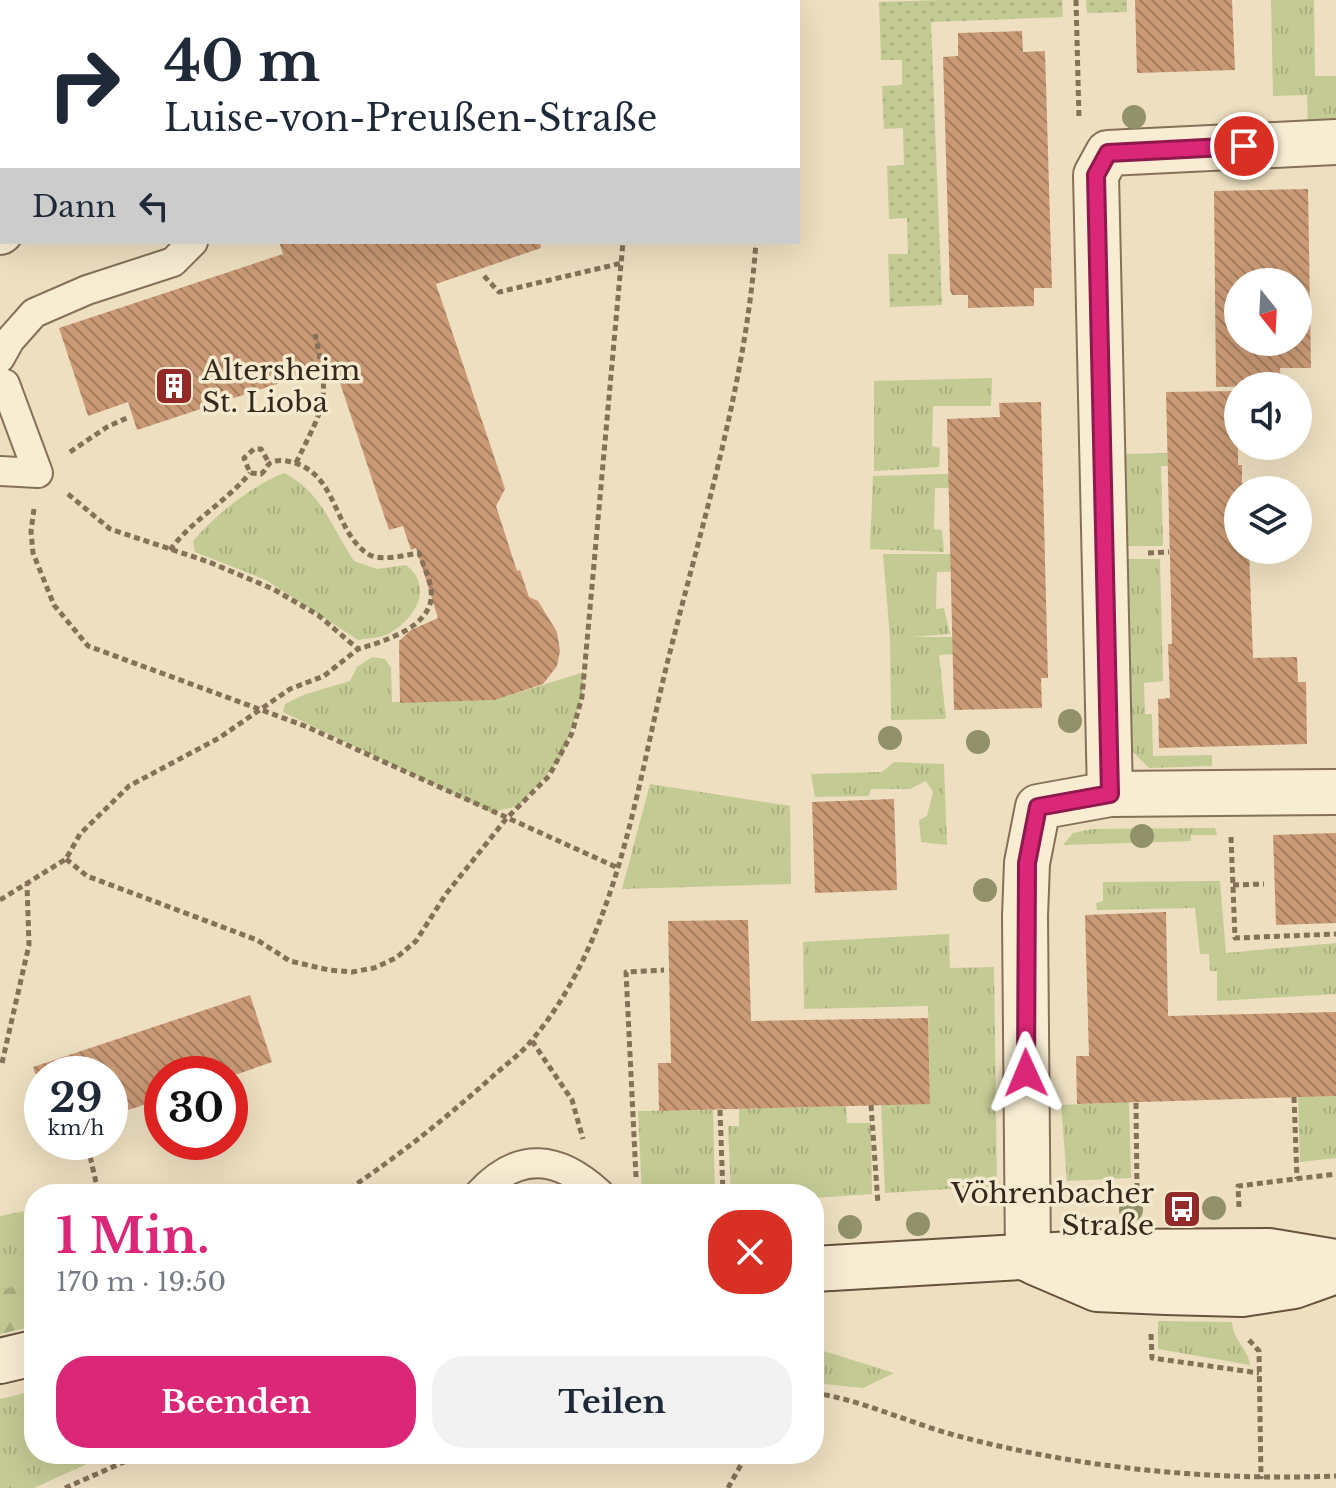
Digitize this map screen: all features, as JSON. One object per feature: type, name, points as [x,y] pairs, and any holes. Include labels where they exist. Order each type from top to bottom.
[{"type":"street","points":[[1110,794],[1096,175],[1108,153],[1336,142]]},
{"type":"street","points":[[1028,1259],[1027,863],[1038,807],[1110,794],[1336,792]]},
{"type":"street","points":[[824,1269],[1028,1259],[1106,1252],[1269,1251],[1336,1262]]},
{"type":"street","points":[[1028,1259],[1097,1289],[1166,1292],[1242,1294],[1294,1286],[1336,1271]]},
{"type":"street","points":[[0,1361],[24,1355]]},
{"type":"lane","points":[[0,358],[34,313],[87,290],[173,262],[191,244]]},
{"type":"lane","points":[[0,382],[5,384],[38,473],[0,471]]},
{"type":"lane","points":[[488,1184],[520,1164],[548,1162],[589,1184]]},
{"type":"path","points":[[1076,0],[1079,147],[1096,175]]},
{"type":"path","points":[[66,859],[87,876],[257,940],[290,961],[352,972],[385,963],[416,941],[446,894],[506,819],[549,776],[562,757],[582,697],[623,244]]},
{"type":"path","points":[[356,1184],[444,1120],[532,1041],[588,950],[640,790],[668,658],[730,409],[756,244]]},
{"type":"path","points":[[484,276],[499,292],[622,263]]},
{"type":"path","points":[[296,463],[326,402],[326,382],[315,334]]},
{"type":"path","points":[[129,417],[107,427],[38,473],[31,531],[33,553],[54,605],[88,646],[383,760],[616,867]]},
{"type":"path","points":[[250,473],[244,458],[254,449],[267,454],[269,463]]},
{"type":"path","points":[[0,900],[66,859],[80,834],[129,786],[219,738],[290,689],[332,671],[358,649],[398,634],[418,622],[429,609],[432,591],[419,553],[378,558],[366,554],[351,537],[323,483],[296,463],[282,460],[269,463],[261,474],[250,473]]},
{"type":"path","points":[[38,473],[77,500],[110,529],[209,562],[273,589],[318,615],[358,649]]},
{"type":"path","points":[[170,550],[183,533],[236,490],[250,473]]},
{"type":"path","points":[[1231,831],[1235,938],[1336,934]]},
{"type":"path","points":[[2,1063],[29,945],[27,884]]},
{"type":"path","points":[[1233,885],[1264,884]]},
{"type":"path","points":[[636,1178],[626,972],[664,970]]},
{"type":"path","points":[[532,1041],[572,1100],[583,1135],[591,1184]]},
{"type":"path","points":[[1294,1097],[1297,1179]]},
{"type":"path","points":[[1136,1103],[1137,1191]]},
{"type":"path","points":[[871,1105],[878,1204]]},
{"type":"path","points":[[720,1110],[723,1184]]},
{"type":"path","points":[[91,1160],[96,1184]]},
{"type":"path","points":[[1238,1186],[1336,1174]]},
{"type":"path","points":[[1151,1328],[1152,1358],[1259,1373]]},
{"type":"path","points":[[1242,1333],[1259,1351],[1261,1479]]},
{"type":"path","points":[[824,1395],[955,1435],[1121,1468],[1261,1479],[1336,1476]]},
{"type":"path","points":[[65,1488],[119,1464]]},
{"type":"path","points":[[728,1488],[741,1464]]},
{"type":"green space","points":[[1062,0],[1063,17],[931,22],[942,305],[890,307],[888,254],[908,254],[907,218],[889,219],[887,166],[904,165],[903,128],[884,129],[882,86],[902,85],[902,60],[881,60],[879,2]]},
{"type":"green space","points":[[1086,0],[1127,0],[1127,12],[1087,13]]},
{"type":"green space","points":[[1271,0],[1314,0],[1315,76],[1336,76],[1336,128],[1308,129],[1307,95],[1273,96]]},
{"type":"green space","points":[[992,378],[991,406],[933,406],[932,446],[940,448],[939,467],[874,471],[874,381]]},
{"type":"green space","points":[[1167,453],[1168,466],[1161,466],[1163,546],[1123,546],[1121,454]]},
{"type":"green space","points":[[284,473],[317,500],[354,561],[377,569],[406,565],[414,574],[419,583],[418,602],[399,627],[383,636],[358,640],[266,580],[195,552],[193,541],[212,521],[247,493]]},
{"type":"green space","points":[[873,476],[996,476],[994,488],[935,488],[934,529],[942,530],[944,552],[870,549]]},
{"type":"green space","points":[[883,554],[995,554],[996,570],[937,572],[936,609],[944,608],[950,634],[912,637],[1000,637],[999,652],[939,655],[946,719],[891,720],[890,638]]},
{"type":"green space","points":[[1124,559],[1160,559],[1163,681],[1144,683],[1145,714],[1152,714],[1153,756],[1212,755],[1212,766],[1149,768],[1132,751],[1128,738]]},
{"type":"green space","points":[[372,657],[385,659],[391,668],[392,702],[495,700],[584,672],[582,697],[562,757],[519,806],[491,812],[283,712],[285,704],[306,694],[350,681],[357,667]]},
{"type":"green space","points":[[894,762],[944,764],[947,845],[921,842],[919,820],[927,816],[933,792],[926,781],[910,789],[871,789],[869,796],[815,797],[811,774],[882,772]]},
{"type":"green space","points":[[650,784],[790,806],[791,884],[622,889]]},
{"type":"green space","points":[[1215,828],[1217,835],[1191,835],[1191,841],[1063,845],[1073,833],[1093,829]]},
{"type":"green space","points":[[1220,881],[1226,953],[1336,943],[1336,994],[1217,1001],[1217,971],[1210,971],[1209,954],[1200,954],[1195,908],[1097,910],[1096,903],[1103,901],[1103,882]]},
{"type":"green space","points":[[949,934],[950,968],[994,967],[997,1186],[885,1193],[881,1105],[930,1103],[928,1006],[804,1009],[803,942]]},
{"type":"green space","points":[[1336,1096],[1336,1158],[1300,1162],[1298,1097]]},
{"type":"green space","points":[[1129,1102],[1131,1178],[1067,1181],[1061,1105]]},
{"type":"green space","points":[[846,1106],[847,1123],[871,1123],[872,1194],[824,1197],[824,1184],[731,1184],[728,1126],[739,1126],[739,1109]]},
{"type":"green space","points":[[713,1110],[715,1184],[642,1184],[638,1111]]},
{"type":"green space","points":[[24,1211],[24,1284],[0,1290],[0,1216]]},
{"type":"green space","points":[[24,1284],[24,1328],[0,1334],[0,1290]]},
{"type":"green space","points":[[1158,1321],[1232,1322],[1250,1365],[1158,1349]]},
{"type":"green space","points":[[824,1351],[894,1373],[863,1388],[824,1384]]},
{"type":"green space","points":[[24,1393],[24,1464],[87,1464],[34,1488],[0,1488],[0,1399]]},
{"type":"building","points":[[1135,0],[1232,0],[1235,70],[1137,73]]},
{"type":"building","points":[[1022,31],[1023,52],[1045,51],[1052,288],[1034,288],[1034,306],[968,308],[968,295],[952,295],[950,290],[943,57],[958,56],[958,33]]},
{"type":"building","points":[[1308,189],[1309,268],[1224,268],[1224,356],[1311,356],[1311,368],[1280,368],[1280,372],[1224,372],[1224,387],[1216,387],[1214,191]]},
{"type":"building","name":"Altersheim St. Lioba","points":[[280,244],[540,244],[541,248],[436,284],[505,489],[496,506],[517,571],[520,570],[529,597],[538,601],[557,632],[560,651],[557,666],[543,684],[495,700],[400,703],[399,641],[411,630],[438,618],[416,548],[411,550],[403,526],[389,530],[334,365],[137,430],[128,402],[88,416],[59,328],[283,254]]},
{"type":"building","points":[[1224,391],[1224,460],[1238,460],[1238,465],[1242,465],[1242,476],[1224,476],[1224,564],[1250,564],[1253,658],[1297,657],[1298,682],[1306,682],[1307,744],[1159,748],[1158,699],[1170,698],[1168,644],[1172,644],[1166,392]]},
{"type":"building","points":[[1041,402],[1048,678],[1041,678],[1042,708],[954,710],[947,419],[1000,417],[999,403]]},
{"type":"building","points":[[894,799],[897,890],[815,893],[812,802]]},
{"type":"building","points":[[1336,833],[1336,923],[1276,925],[1273,835]]},
{"type":"building","points":[[1166,912],[1168,1016],[1336,1012],[1336,1096],[1077,1104],[1076,1056],[1089,1056],[1085,915]]},
{"type":"building","points":[[748,920],[751,1021],[928,1018],[930,1104],[659,1111],[658,1063],[671,1063],[668,921]]},
{"type":"building","points":[[250,995],[272,1062],[248,1070],[248,1056],[144,1056],[144,1105],[128,1110],[128,1056],[66,1056]]},
{"type":"place","name":"Altersheim St. Lioba","points":[[174,386]]},
{"type":"place","name":"Vöhrenbacher Straße","points":[[1182,1209]]},
{"type":"route","points":[[1026,1073],[1027,863],[1038,807],[1110,794],[1096,175],[1108,153],[1244,146]]}]
